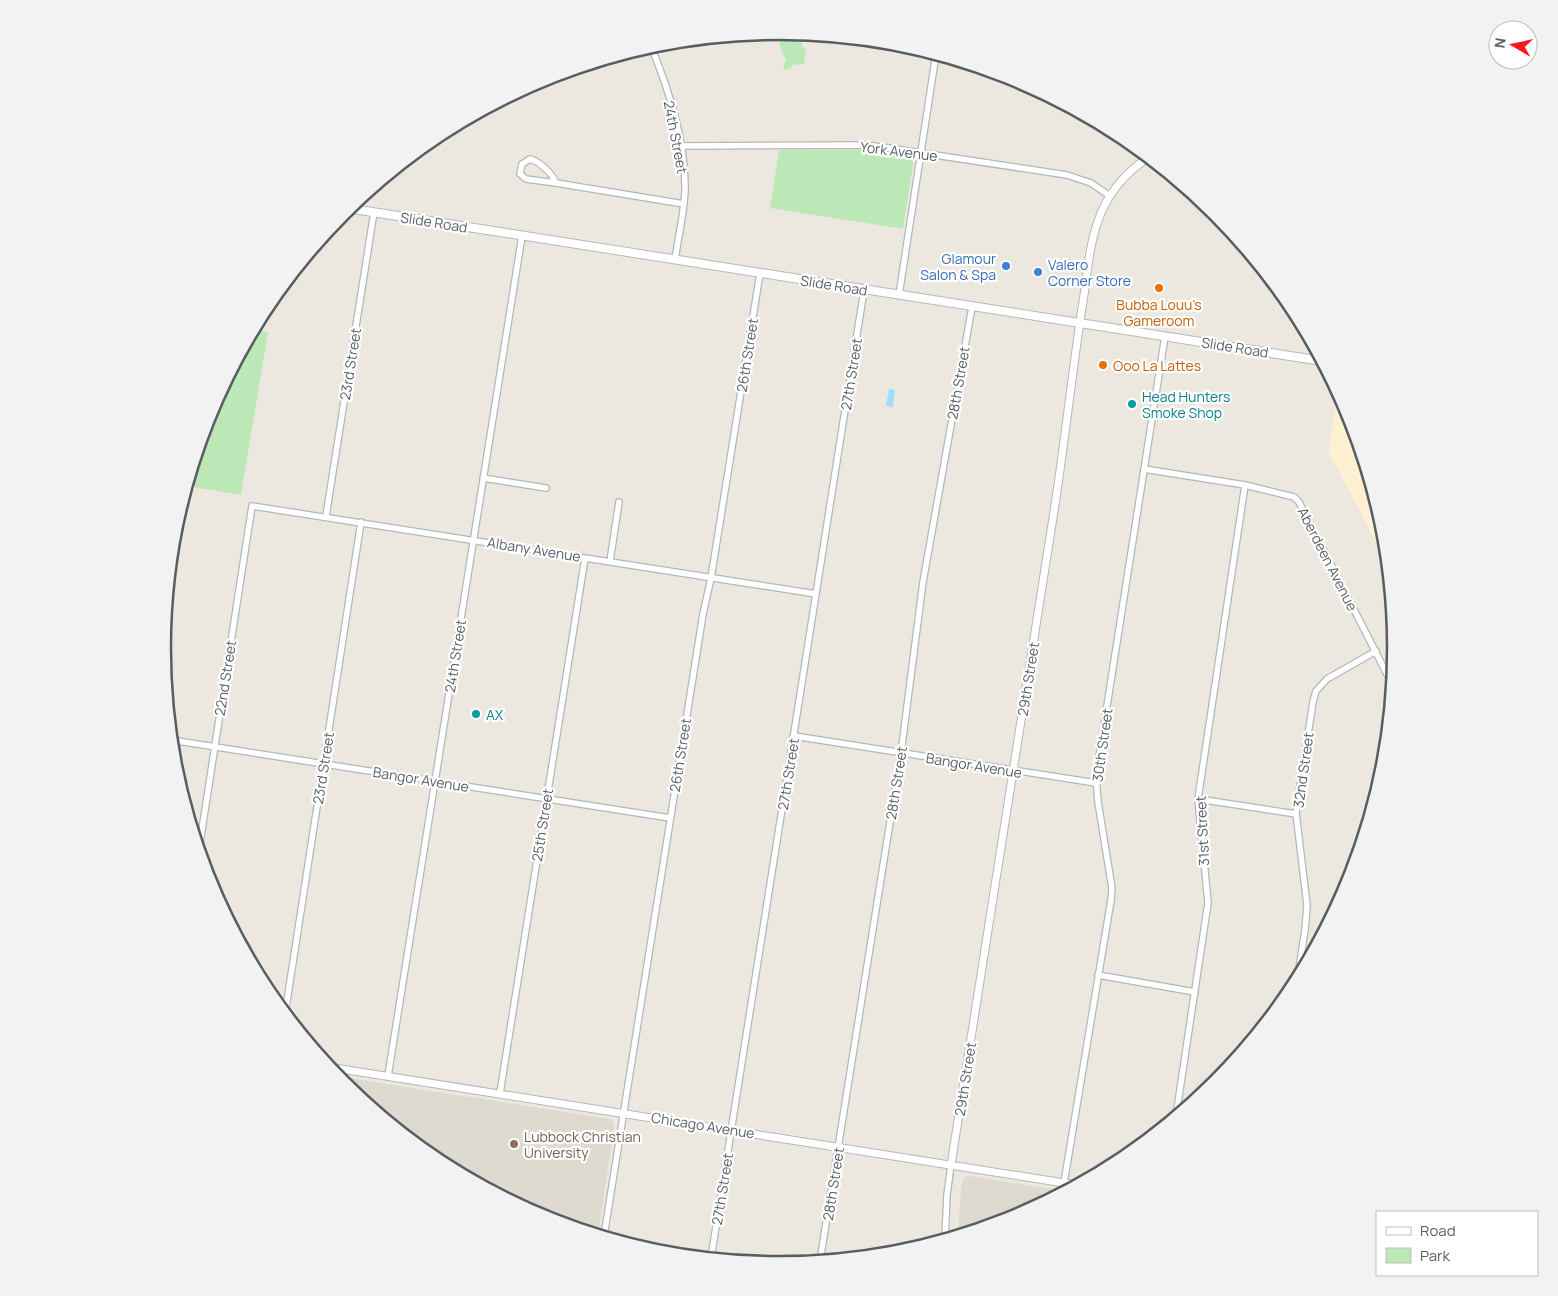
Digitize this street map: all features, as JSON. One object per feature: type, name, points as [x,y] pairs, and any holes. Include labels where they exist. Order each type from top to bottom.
[{"type":"main road","name":"Slide Road","points":[[358,210],[1314,360]]},
{"type":"street","name":"24th Street","points":[[654,54],[668,94],[681,146],[685,177],[684,204],[675,260]]},
{"type":"street","points":[[899,295],[935,61]]},
{"type":"street","name":"York Avenue","points":[[681,146],[865,145],[1067,176],[1091,183],[1110,196]]},
{"type":"street","points":[[556,182],[554,176],[537,162],[530,159],[522,164],[520,171],[522,177],[542,182],[556,182],[684,204]]},
{"type":"street","name":"29th Street","points":[[951,1165],[1014,771],[1093,240],[1099,218],[1110,196],[1129,172],[1143,161]]},
{"type":"street","name":"23rd Street","points":[[326,516],[374,212]]},
{"type":"street","name":"24th Street","points":[[388,1076],[522,236]]},
{"type":"street","name":"26th Street","points":[[605,1230],[703,614],[711,578],[760,273]]},
{"type":"street","name":"27th Street","points":[[712,1252],[864,290]]},
{"type":"street","name":"28th Street","points":[[821,1255],[901,753],[923,582],[972,306]]},
{"type":"street","name":"30th Street","points":[[1064,1182],[1112,888],[1096,783],[1165,336]]},
{"type":"street","name":"Aberdeen Avenue","points":[[1144,469],[1245,485],[1294,497],[1299,502],[1386,672]]},
{"type":"street","points":[[483,478],[546,488]]},
{"type":"street","name":"31st Street","points":[[1177,1107],[1208,903],[1198,799],[1245,485]]},
{"type":"street","points":[[610,561],[619,502]]},
{"type":"street","name":"Albany Avenue","points":[[252,506],[326,516],[816,594]]},
{"type":"street","name":"22nd Street","points":[[201,836],[252,506]]},
{"type":"street","name":"23rd Street","points":[[287,1004],[361,522]]},
{"type":"street","name":"25th Street","points":[[500,1093],[585,558]]},
{"type":"street","name":"32nd Street","points":[[1300,962],[1307,905],[1296,814],[1313,702],[1316,691],[1327,679],[1376,651]]},
{"type":"street","name":"Bangor Avenue","points":[[794,736],[1096,783]]},
{"type":"street","name":"Bangor Avenue","points":[[178,741],[670,818]]},
{"type":"street","points":[[1198,799],[1296,814]]},
{"type":"street","points":[[1098,976],[1195,992]]},
{"type":"street","name":"Chicago Avenue","points":[[340,1068],[1068,1183]]},
{"type":"street","points":[[945,1232],[951,1165]]},
{"type":"shaded area","points":[[1336,404],[1355,453],[1366,491],[1378,546],[1331,456],[1329,448]]},
{"type":"shaded area","name":"Lubbock Christian University","points":[[349,1078],[610,1119],[614,1123],[599,1228],[546,1210],[475,1175],[441,1154],[409,1130]]},
{"type":"shaded area","points":[[967,1176],[1055,1189],[1012,1210],[958,1229],[963,1179]]},
{"type":"green space","points":[[779,40],[803,41],[802,46],[806,50],[804,64],[793,65],[785,70],[783,68],[786,60]]},
{"type":"green space","points":[[779,150],[867,150],[912,157],[913,165],[903,229],[770,208]]},
{"type":"green space","points":[[260,330],[268,332],[241,495],[193,487],[217,415]]},
{"type":"water","points":[[889,389],[895,390],[893,407],[886,406]]},
{"type":"place","name":"Glamour Salon & Spa","points":[[1006,266]]},
{"type":"place","name":"Valero Corner Store","points":[[1038,272]]},
{"type":"place","name":"Bubba Louu's Gameroom","points":[[1159,288]]},
{"type":"place","name":"Ooo La Lattes","points":[[1103,365]]},
{"type":"place","name":"Head Hunters Smoke Shop","points":[[1132,404]]},
{"type":"place","name":"AX","points":[[476,714]]},
{"type":"place","name":"Lubbock Christian University","points":[[514,1144]]}]
